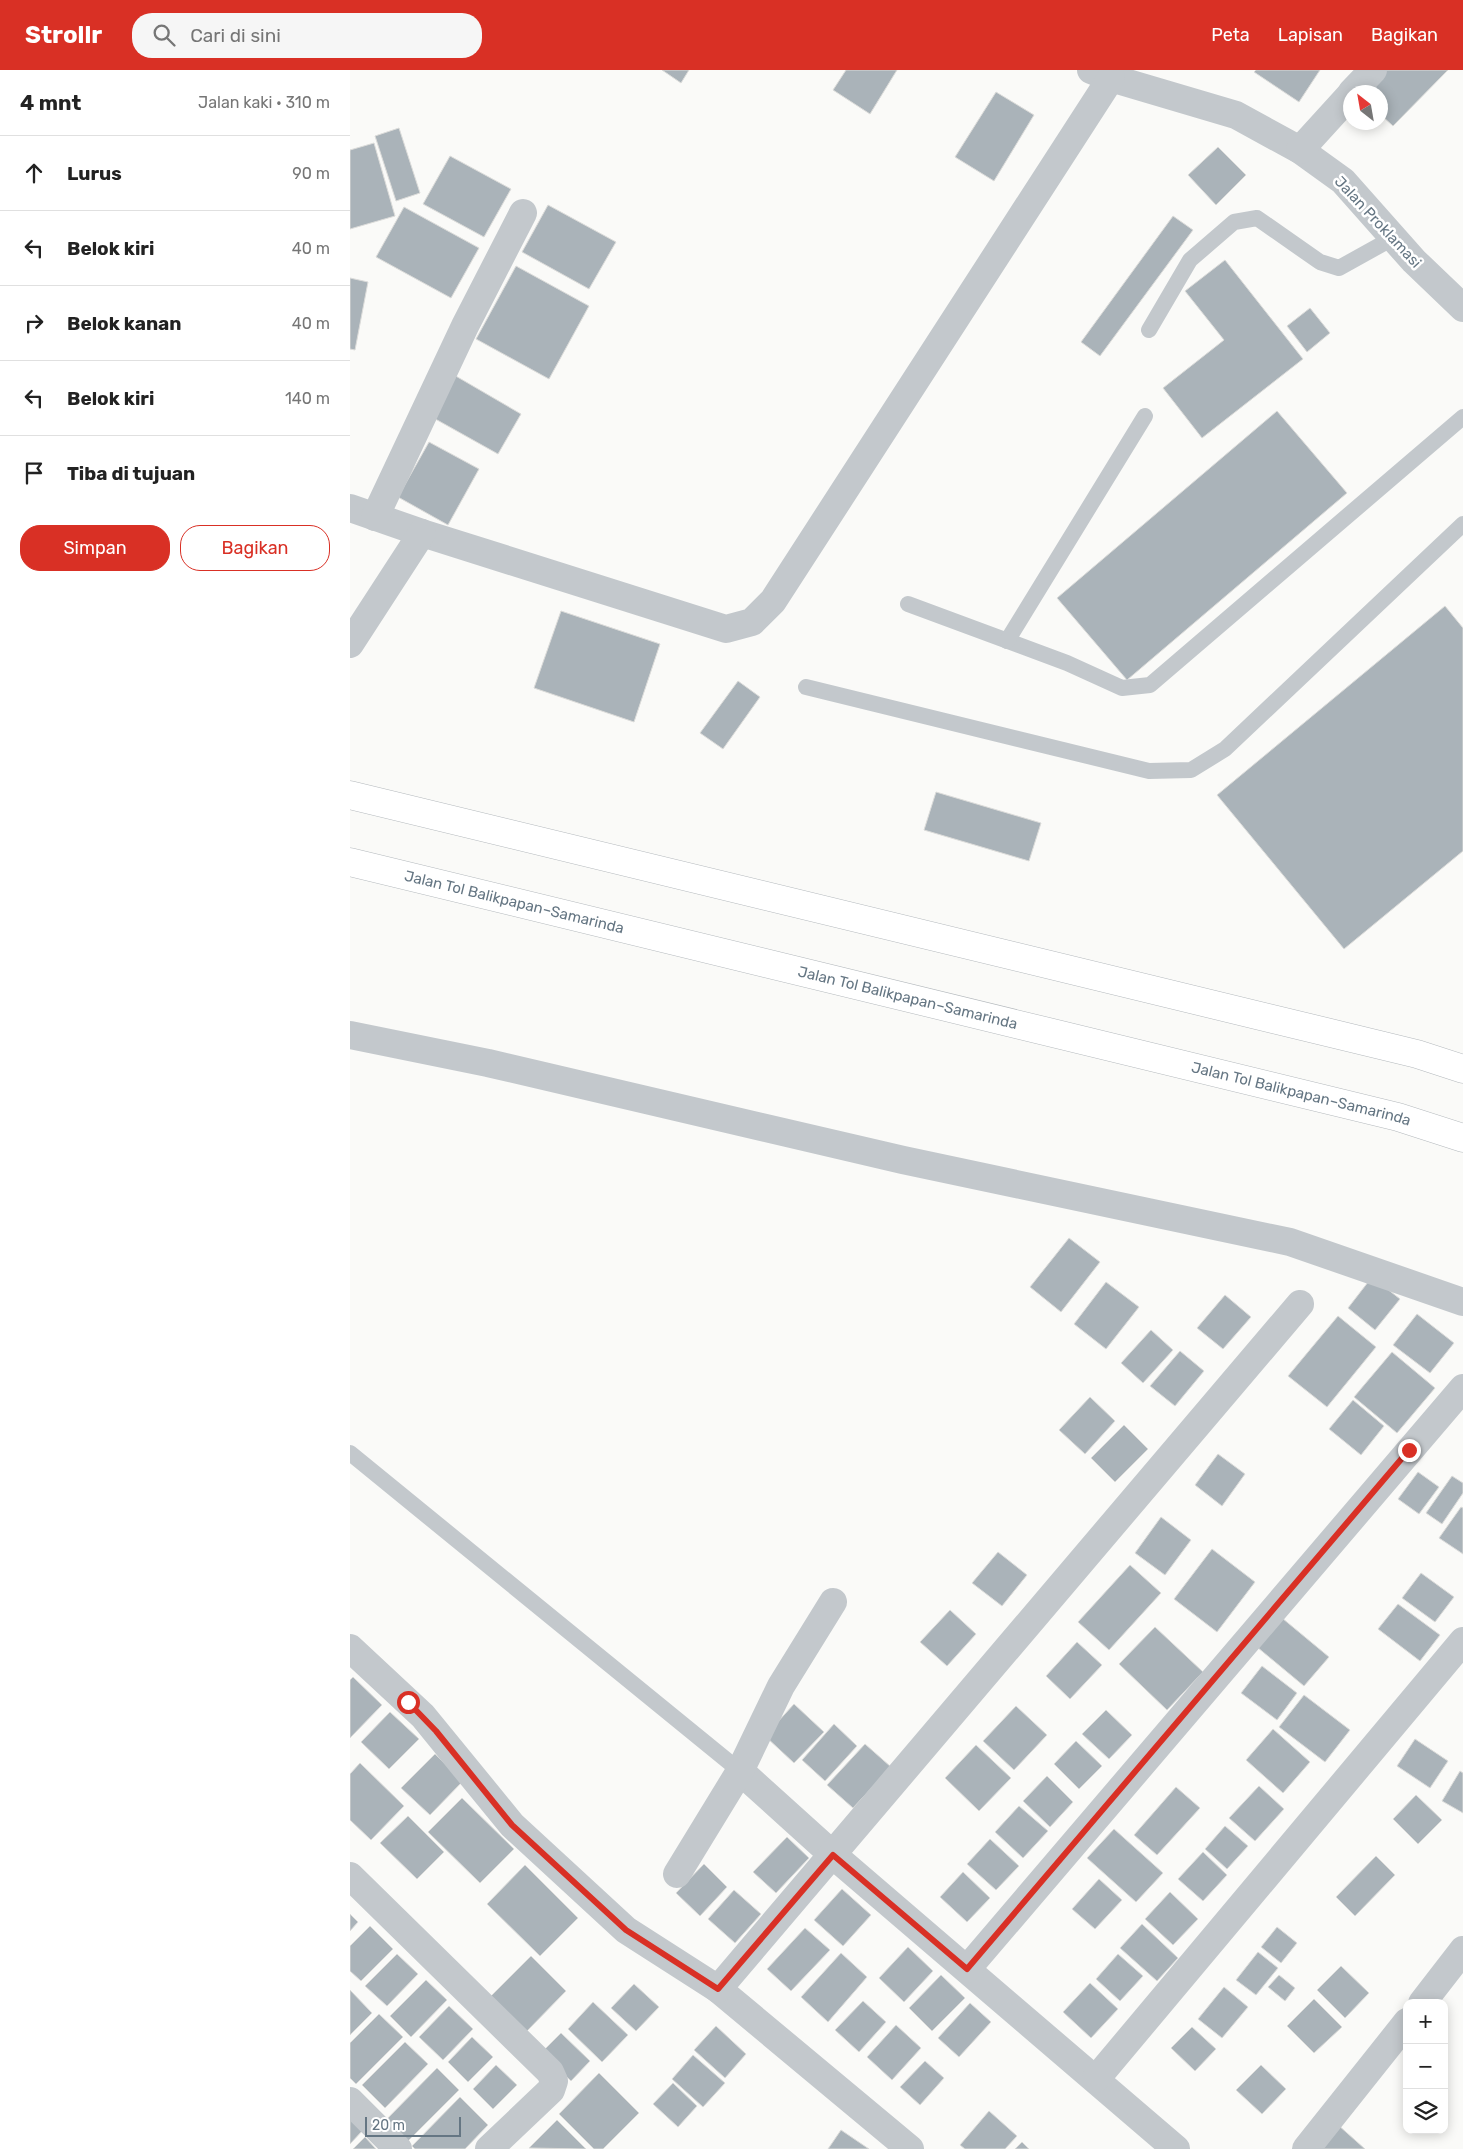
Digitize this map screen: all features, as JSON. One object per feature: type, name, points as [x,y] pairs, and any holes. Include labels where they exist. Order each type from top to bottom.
[{"type":"highway","points":[[350,795],[1417,1054],[1463,1069]]},
{"type":"highway","name":"Jalan Tol Balikpapan–Samarinda","points":[[350,862],[1398,1117],[1463,1138]]},
{"type":"street","points":[[1359,85],[1373,70]]},
{"type":"street","points":[[523,213],[465,326],[362,512],[422,533],[726,629],[752,622],[773,601],[1101,74]]},
{"type":"street","name":"Jalan Proklamasi","points":[[1101,74],[1236,115],[1300,150],[1343,181],[1393,238],[1463,308]]},
{"type":"street","points":[[1300,150],[1343,102]]},
{"type":"street","points":[[350,644],[422,533]]},
{"type":"street","points":[[350,1035],[488,1063],[903,1160],[1290,1242],[1463,1302]]},
{"type":"street","points":[[718,1989],[1300,1304]]},
{"type":"street","points":[[967,1969],[1463,1388]]},
{"type":"street","points":[[676,1874],[740,1771],[781,1686],[833,1602]]},
{"type":"street","points":[[1096,2078],[1463,1641]]},
{"type":"street","points":[[350,1648],[423,1716],[512,1825],[626,1930],[718,1989],[910,2149]]},
{"type":"street","points":[[740,1771],[833,1855],[1096,2078],[1176,2149]]},
{"type":"street","points":[[350,1876],[550,2072],[554,2081],[551,2090],[489,2149]]},
{"type":"street","points":[[1425,1999],[1463,1950]]},
{"type":"street","points":[[1306,2149],[1403,2027]]},
{"type":"street","points":[[350,2101],[398,2149]]},
{"type":"lane","points":[[1149,330],[1190,260],[1234,222],[1257,218],[1320,262],[1339,268],[1393,238]]},
{"type":"lane","points":[[1007,640],[1146,416]]},
{"type":"lane","points":[[908,604],[1067,663],[1122,688],[1150,685],[1463,417]]},
{"type":"lane","points":[[806,687],[1149,771],[1191,770],[1225,749],[1463,524]]},
{"type":"lane","points":[[350,1453],[740,1771]]},
{"type":"building","points":[[662,70],[689,70],[681,83]]},
{"type":"building","points":[[846,70],[897,70],[870,114],[833,90]]},
{"type":"building","points":[[1256,70],[1320,70],[1299,102],[1254,72]]},
{"type":"building","points":[[1384,70],[1448,70],[1393,126],[1388,121],[1388,85],[1369,85]]},
{"type":"building","points":[[996,92],[1034,115],[994,181],[955,157]]},
{"type":"building","points":[[399,128],[420,193],[396,201],[375,136]]},
{"type":"building","points":[[374,143],[395,216],[350,229],[350,150]]},
{"type":"building","points":[[1218,147],[1246,175],[1216,205],[1188,175]]},
{"type":"building","points":[[450,156],[511,189],[484,237],[423,204]]},
{"type":"building","points":[[548,205],[616,242],[589,289],[522,252]]},
{"type":"building","points":[[404,207],[479,248],[451,298],[376,257]]},
{"type":"building","points":[[1173,216],[1193,230],[1100,356],[1081,342]]},
{"type":"building","points":[[1225,260],[1303,359],[1202,438],[1163,388],[1224,340],[1185,291]]},
{"type":"building","points":[[516,266],[589,306],[549,379],[476,339]]},
{"type":"building","points":[[350,278],[368,282],[355,350],[350,349]]},
{"type":"building","points":[[1310,308],[1330,333],[1307,352],[1287,326]]},
{"type":"building","points":[[454,375],[521,414],[498,454],[430,416]]},
{"type":"building","points":[[1277,411],[1347,493],[1127,680],[1057,598]]},
{"type":"building","points":[[429,442],[479,469],[448,525],[398,497]]},
{"type":"building","points":[[1445,606],[1463,628],[1463,851],[1344,949],[1217,795]]},
{"type":"building","points":[[561,611],[660,644],[634,722],[534,688]]},
{"type":"building","points":[[738,681],[760,697],[723,749],[700,733]]},
{"type":"building","points":[[936,792],[1041,823],[1029,861],[924,830]]},
{"type":"building","points":[[1069,1238],[1100,1262],[1061,1312],[1030,1287]]},
{"type":"building","points":[[1372,1277],[1400,1299],[1375,1330],[1348,1308]]},
{"type":"building","points":[[1106,1282],[1139,1307],[1106,1349],[1074,1324]]},
{"type":"building","points":[[1225,1295],[1251,1317],[1223,1349],[1197,1328]]},
{"type":"building","points":[[1417,1314],[1454,1343],[1430,1373],[1393,1345]]},
{"type":"building","points":[[1338,1316],[1376,1347],[1327,1407],[1288,1376]]},
{"type":"building","points":[[1151,1330],[1173,1350],[1143,1383],[1121,1363]]},
{"type":"building","points":[[1180,1351],[1204,1371],[1175,1406],[1150,1386]]},
{"type":"building","points":[[1392,1352],[1435,1388],[1397,1433],[1354,1397]]},
{"type":"building","points":[[1090,1397],[1115,1421],[1085,1454],[1059,1430]]},
{"type":"building","points":[[1353,1400],[1384,1426],[1361,1455],[1329,1429]]},
{"type":"building","points":[[1124,1425],[1148,1449],[1115,1482],[1091,1458]]},
{"type":"building","points":[[1218,1454],[1245,1474],[1222,1506],[1195,1485]]},
{"type":"building","points":[[1418,1472],[1439,1487],[1419,1514],[1398,1499]]},
{"type":"building","points":[[1452,1476],[1463,1483],[1463,1493],[1442,1524],[1426,1513]]},
{"type":"building","points":[[1461,1507],[1463,1508],[1463,1554],[1439,1538]]},
{"type":"building","points":[[1161,1517],[1191,1540],[1165,1575],[1135,1553]]},
{"type":"building","points":[[1212,1549],[1255,1582],[1217,1632],[1174,1599]]},
{"type":"building","points":[[998,1552],[1027,1575],[1002,1606],[972,1583]]},
{"type":"building","points":[[1130,1565],[1161,1593],[1109,1650],[1078,1622]]},
{"type":"building","points":[[1421,1573],[1454,1597],[1435,1622],[1402,1598]]},
{"type":"building","points":[[1398,1604],[1440,1635],[1420,1661],[1378,1629]]},
{"type":"building","points":[[950,1610],[976,1634],[947,1666],[920,1642]]},
{"type":"building","points":[[1282,1618],[1329,1657],[1304,1686],[1257,1647]]},
{"type":"building","points":[[1155,1627],[1203,1672],[1167,1710],[1119,1664]]},
{"type":"building","points":[[1077,1642],[1102,1665],[1070,1699],[1046,1676]]},
{"type":"building","points":[[1262,1666],[1297,1693],[1277,1720],[1241,1693]]},
{"type":"building","points":[[353,1677],[382,1705],[350,1738],[350,1680]]},
{"type":"building","points":[[1304,1695],[1350,1730],[1325,1762],[1279,1727]]},
{"type":"building","points":[[794,1704],[824,1732],[794,1763],[765,1736]]},
{"type":"building","points":[[1016,1706],[1047,1735],[1014,1770],[983,1741]]},
{"type":"building","points":[[1106,1710],[1132,1735],[1109,1759],[1082,1734]]},
{"type":"building","points":[[390,1712],[419,1739],[389,1769],[361,1742]]},
{"type":"building","points":[[834,1724],[857,1746],[825,1781],[802,1760]]},
{"type":"building","points":[[1273,1729],[1310,1762],[1283,1793],[1246,1760]]},
{"type":"building","points":[[1415,1739],[1448,1761],[1430,1788],[1397,1766]]},
{"type":"building","points":[[1076,1741],[1102,1766],[1079,1789],[1054,1764]]},
{"type":"building","points":[[865,1744],[891,1767],[853,1808],[827,1785]]},
{"type":"building","points":[[976,1745],[1011,1778],[979,1811],[945,1778]]},
{"type":"building","points":[[435,1754],[463,1781],[430,1815],[401,1788]]},
{"type":"building","points":[[360,1763],[404,1806],[371,1840],[350,1820],[350,1774]]},
{"type":"building","points":[[1460,1771],[1463,1773],[1463,1813],[1442,1801]]},
{"type":"building","points":[[1047,1776],[1073,1802],[1050,1827],[1023,1801]]},
{"type":"building","points":[[1259,1786],[1284,1809],[1255,1841],[1229,1818]]},
{"type":"building","points":[[1176,1787],[1200,1808],[1157,1855],[1134,1835]]},
{"type":"building","points":[[1416,1795],[1442,1820],[1418,1844],[1393,1819]]},
{"type":"building","points":[[462,1798],[514,1849],[480,1883],[428,1832]]},
{"type":"building","points":[[1019,1806],[1048,1831],[1023,1858],[995,1832]]},
{"type":"building","points":[[408,1816],[444,1852],[417,1879],[380,1843]]},
{"type":"building","points":[[1225,1826],[1248,1846],[1227,1869],[1205,1849]]},
{"type":"building","points":[[1114,1829],[1163,1873],[1136,1902],[1087,1858]]},
{"type":"building","points":[[787,1837],[809,1858],[776,1893],[753,1872]]},
{"type":"building","points":[[990,1839],[1019,1866],[996,1890],[967,1864]]},
{"type":"building","points":[[1203,1852],[1227,1875],[1203,1901],[1178,1879]]},
{"type":"building","points":[[1376,1856],[1395,1875],[1355,1916],[1336,1897]]},
{"type":"building","points":[[704,1864],[727,1887],[700,1916],[676,1893]]},
{"type":"building","points":[[525,1865],[578,1918],[540,1956],[487,1904]]},
{"type":"building","points":[[963,1872],[990,1898],[967,1922],[940,1897]]},
{"type":"building","points":[[1099,1879],[1122,1900],[1095,1929],[1072,1909]]},
{"type":"building","points":[[842,1889],[871,1915],[843,1946],[814,1920]]},
{"type":"building","points":[[734,1890],[761,1914],[735,1943],[708,1919]]},
{"type":"building","points":[[1170,1892],[1198,1919],[1173,1945],[1145,1919]]},
{"type":"building","points":[[350,1914],[358,1922],[350,1931]]},
{"type":"building","points":[[1142,1924],[1178,1958],[1157,1981],[1120,1948]]},
{"type":"building","points":[[370,1926],[393,1949],[361,1981],[350,1971],[350,1946]]},
{"type":"building","points":[[1277,1927],[1297,1943],[1281,1963],[1261,1947]]},
{"type":"building","points":[[805,1928],[830,1950],[791,1991],[767,1969]]},
{"type":"building","points":[[908,1947],[933,1971],[904,2002],[879,1978]]},
{"type":"building","points":[[1258,1952],[1278,1968],[1256,1995],[1236,1980]]},
{"type":"building","points":[[841,1953],[867,1977],[828,2022],[801,1997]]},
{"type":"building","points":[[397,1954],[418,1974],[387,2006],[365,1986]]},
{"type":"building","points":[[1118,1954],[1143,1976],[1120,2001],[1096,1979]]},
{"type":"building","points":[[531,1956],[566,1991],[526,2032],[490,1997]]},
{"type":"building","points":[[1341,1966],[1369,1993],[1345,2018],[1317,1990]]},
{"type":"building","points":[[941,1975],[965,1998],[932,2031],[909,2008]]},
{"type":"building","points":[[1279,1975],[1295,1988],[1285,2001],[1268,1987]]},
{"type":"building","points":[[426,1980],[447,2000],[411,2037],[390,2016]]},
{"type":"building","points":[[1090,1983],[1118,2009],[1091,2038],[1063,2012]]},
{"type":"building","points":[[634,1984],[659,2007],[636,2031],[611,2008]]},
{"type":"building","points":[[1224,1987],[1248,2007],[1222,2038],[1198,2019]]},
{"type":"building","points":[[350,1990],[372,2013],[350,2035]]},
{"type":"building","points":[[1314,1999],[1342,2027],[1314,2053],[1287,2026]]},
{"type":"building","points":[[863,2001],[886,2022],[859,2052],[835,2030]]},
{"type":"building","points":[[593,2002],[628,2035],[602,2062],[568,2029]]},
{"type":"building","points":[[970,2003],[991,2022],[959,2057],[938,2038]]},
{"type":"building","points":[[449,2006],[473,2029],[443,2060],[419,2037]]},
{"type":"building","points":[[379,2014],[403,2037],[356,2084],[350,2078],[350,2043]]},
{"type":"building","points":[[896,2025],[921,2048],[892,2080],[867,2057]]},
{"type":"building","points":[[716,2026],[746,2054],[725,2078],[694,2050]]},
{"type":"building","points":[[1192,2027],[1216,2049],[1195,2071],[1171,2048]]},
{"type":"building","points":[[561,2033],[590,2061],[571,2081],[542,2052]]},
{"type":"building","points":[[472,2037],[493,2057],[468,2082],[448,2062]]},
{"type":"building","points":[[405,2042],[428,2064],[385,2108],[362,2085]]},
{"type":"building","points":[[693,2055],[725,2083],[703,2107],[672,2079]]},
{"type":"building","points":[[925,2061],[944,2078],[920,2105],[900,2087]]},
{"type":"building","points":[[496,2065],[517,2085],[493,2109],[473,2089]]},
{"type":"building","points":[[1261,2065],[1286,2089],[1262,2114],[1236,2090]]},
{"type":"building","points":[[437,2068],[459,2090],[404,2145],[382,2124]]},
{"type":"building","points":[[599,2073],[639,2113],[603,2149],[594,2149],[559,2114]]},
{"type":"building","points":[[673,2083],[697,2106],[678,2127],[653,2104]]},
{"type":"building","points":[[460,2097],[488,2125],[465,2149],[415,2149],[412,2146]]},
{"type":"building","points":[[989,2111],[1017,2136],[1005,2149],[965,2149],[960,2145]]},
{"type":"building","points":[[350,2115],[364,2129],[350,2144]]},
{"type":"building","points":[[557,2120],[586,2149],[529,2148]]},
{"type":"building","points":[[1337,2124],[1365,2149],[1314,2149]]},
{"type":"building","points":[[841,2130],[869,2149],[828,2149]]},
{"type":"building","points":[[365,2137],[376,2149],[353,2149]]},
{"type":"building","points":[[1022,2142],[1029,2149],[1015,2149]]},
{"type":"route","points":[[408,1702],[436,1731],[512,1825],[626,1930],[718,1989],[833,1855],[967,1969],[1409,1450]]}]
